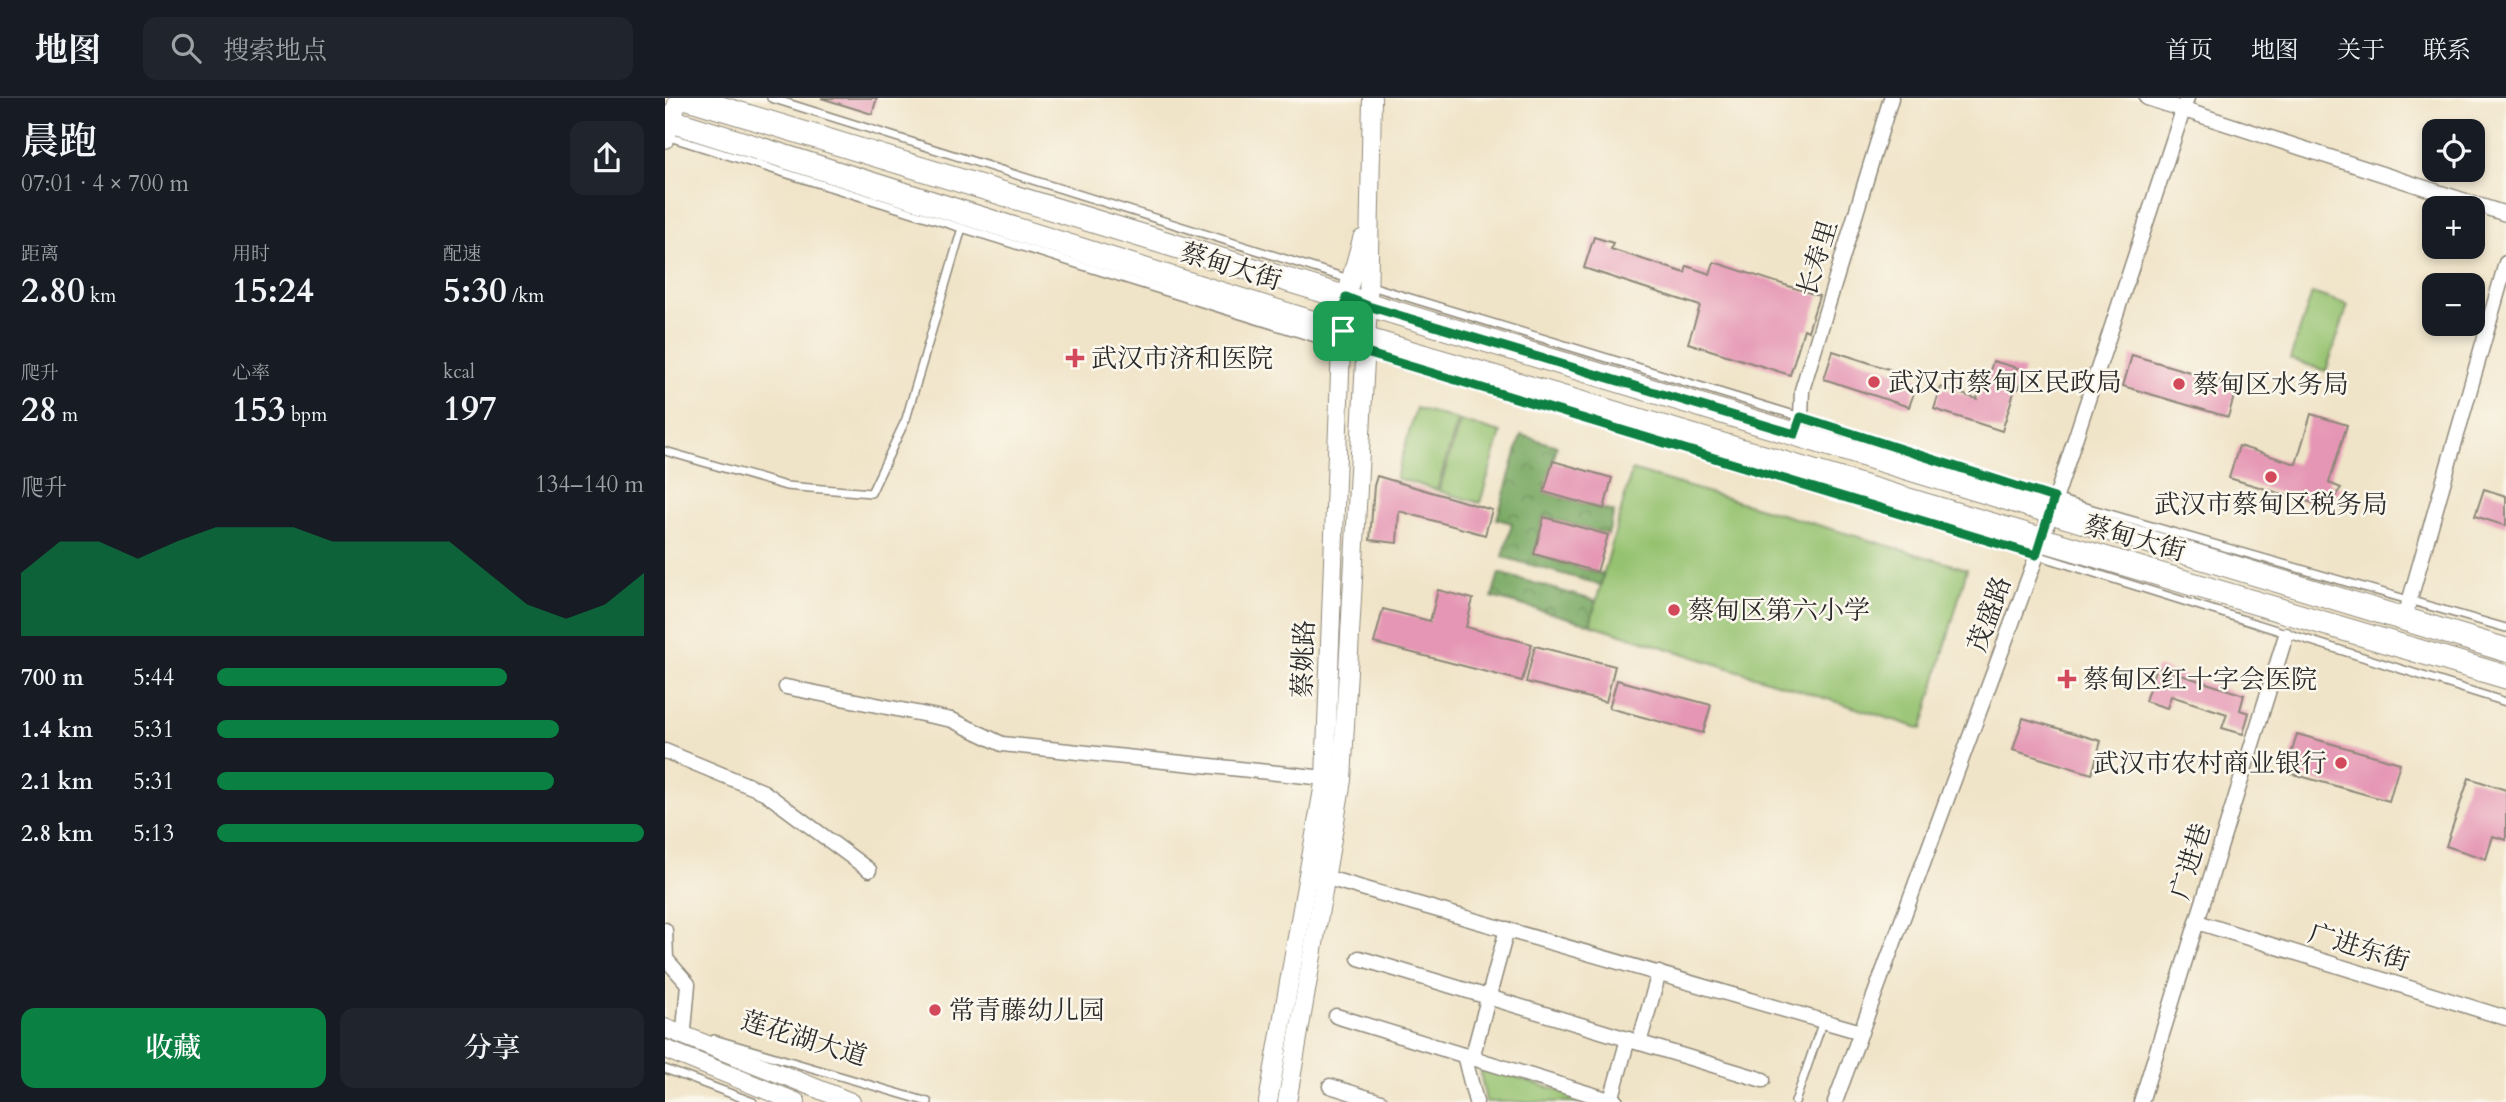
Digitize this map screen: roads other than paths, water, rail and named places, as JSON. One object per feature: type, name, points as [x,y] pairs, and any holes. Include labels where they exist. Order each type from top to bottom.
[{"type":"main road","name":"蔡甸大街","points":[[688,98],[1358,292],[1798,425],[2052,505],[2407,611],[2506,650]]},
{"type":"main road","name":"蔡甸大街","points":[[666,130],[1364,346],[2039,547],[2506,677]]},
{"type":"street","points":[[666,130],[679,98]]},
{"type":"street","name":"蔡姚路","points":[[1333,779],[1342,338],[1358,292],[1369,216],[1372,98]]},
{"type":"street","name":"长寿里","points":[[1798,425],[1802,390],[1891,98]]},
{"type":"street","points":[[2147,98],[2185,104],[2506,214]]},
{"type":"street","name":"茂盛路","points":[[1835,1102],[2039,547],[2185,104]]},
{"type":"street","points":[[2407,611],[2506,263]]},
{"type":"street","name":"蔡姚路","points":[[1287,1102],[1317,875],[1333,779],[1364,346],[1358,292]]},
{"type":"street","name":"广进巷","points":[[2141,1102],[2286,635]]},
{"type":"street","points":[[786,687],[952,720],[1002,744],[1333,779]]},
{"type":"street","points":[[665,751],[764,792],[869,870]]},
{"type":"street","points":[[1317,875],[1861,1032]]},
{"type":"street","name":"蔡姚路","points":[[1268,1102],[1317,875]]},
{"type":"street","name":"广进东街","points":[[2197,922],[2506,1018]]},
{"type":"street","points":[[1476,1102],[1468,1056],[1507,929]]},
{"type":"street","points":[[665,930],[666,959],[688,984],[684,1030]]},
{"type":"street","points":[[1359,958],[1763,1080]]},
{"type":"street","points":[[1336,1016],[1614,1101],[1659,973]]},
{"type":"street","name":"莲花湖大道","points":[[665,1028],[851,1102]]},
{"type":"street","points":[[665,1049],[796,1102]]},
{"type":"street","points":[[1330,1086],[1381,1102]]},
{"type":"lane","points":[[771,98],[1358,292]]},
{"type":"lane","points":[[666,130],[962,228],[1342,338]]},
{"type":"lane","points":[[665,451],[786,486],[870,493],[906,419],[962,228]]},
{"type":"lane","points":[[2039,547],[2286,635],[2506,702]]},
{"type":"lane","points":[[2407,611],[2506,628]]},
{"type":"lane","name":"莲花湖大道","points":[[665,1021],[684,1030],[929,1102]]},
{"type":"lane","points":[[1795,1102],[1823,1021]]},
{"type":"lane","points":[[665,1069],[753,1102]]},
{"type":"place","name":"武汉市济和医院","points":[[1075,358]]},
{"type":"place","name":"武汉市蔡甸区民政局","points":[[1874,382]]},
{"type":"place","name":"蔡甸区水务局","points":[[2179,384]]},
{"type":"place","name":"武汉市蔡甸区税务局","points":[[2271,477]]},
{"type":"place","name":"蔡甸区第六小学","points":[[1674,610]]},
{"type":"place","name":"蔡甸区红十字会医院","points":[[2067,679]]},
{"type":"place","name":"武汉市农村商业银行","points":[[2341,763]]},
{"type":"place","name":"常青藤幼儿园","points":[[935,1010]]}]
